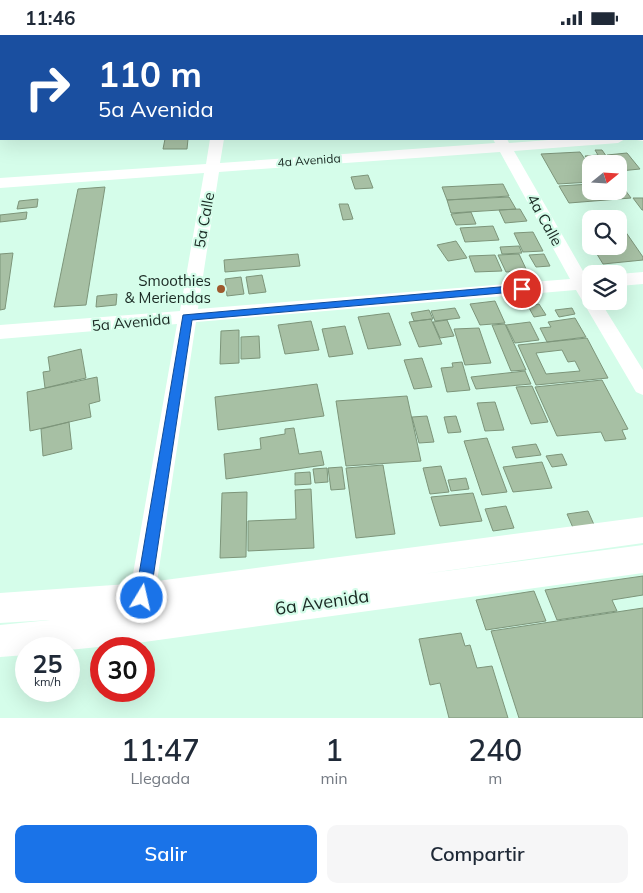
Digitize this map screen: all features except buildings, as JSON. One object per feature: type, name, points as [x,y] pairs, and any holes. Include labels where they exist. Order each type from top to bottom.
[{"type":"street","points":[[231,35],[238,35]]},
{"type":"street","name":"5a Calle","points":[[139,612],[217,140]]},
{"type":"street","name":"4a Avenida","points":[[0,183],[502,142],[579,140]]},
{"type":"street","name":"4a Calle","points":[[502,142],[582,276]]},
{"type":"street","points":[[627,279],[643,278]]},
{"type":"street","name":"5a Avenida","points":[[0,332],[582,283]]},
{"type":"street","name":"4a Calle","points":[[596,310],[643,387]]},
{"type":"street","name":"6a Avenida","points":[[0,641],[139,612],[643,530]]},
{"type":"street","name":"6a Avenida","points":[[0,608],[139,612],[643,559]]},
{"type":"place","name":"Smoothies & Meriendas","points":[[221,289]]},
{"type":"route","points":[[142,598],[187,317],[522,289]]}]
